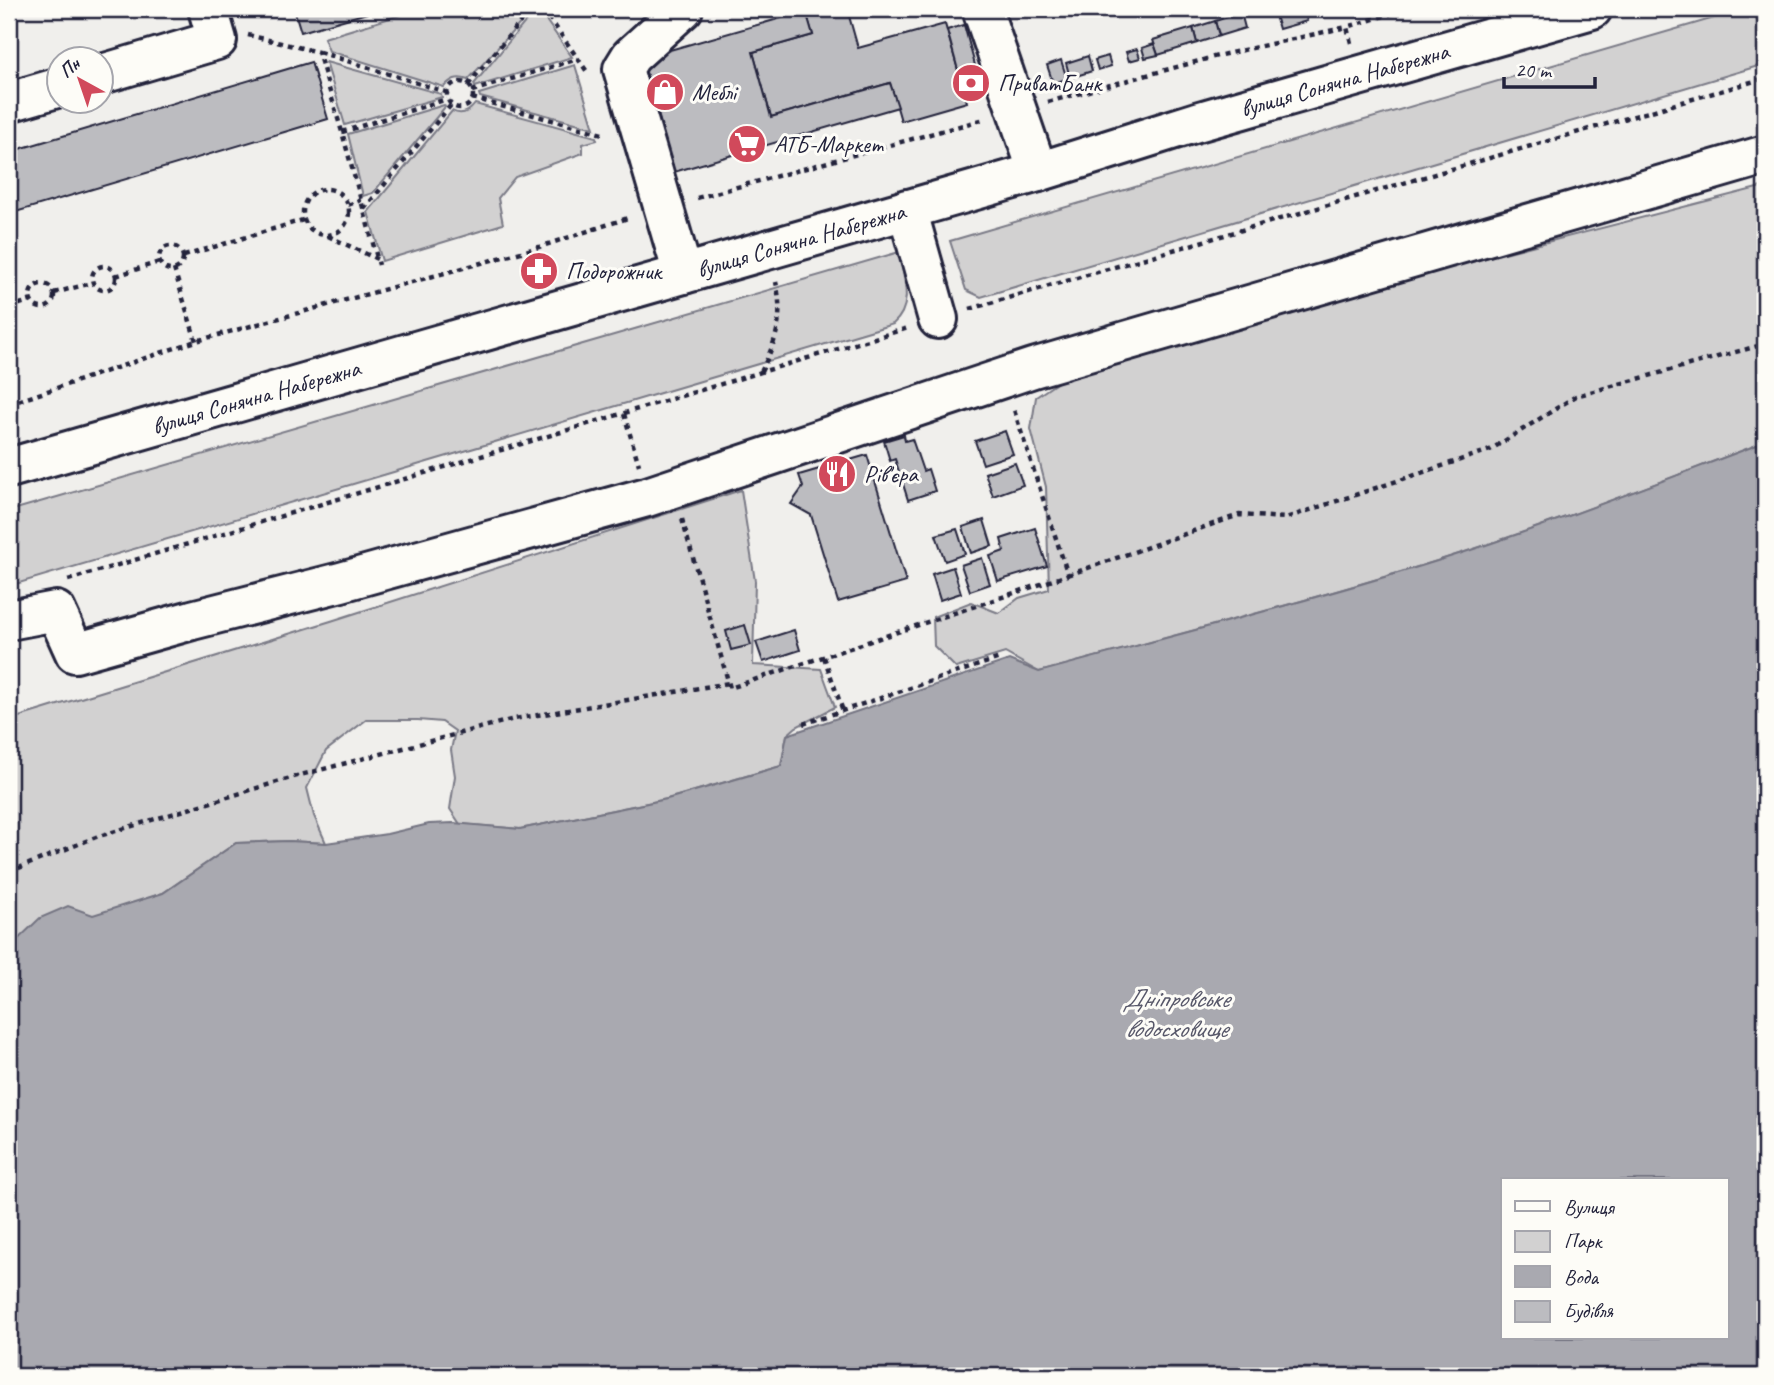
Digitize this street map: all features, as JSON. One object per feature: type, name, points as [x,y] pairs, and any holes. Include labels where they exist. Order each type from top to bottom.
[{"type":"main road","points":[[683,9],[631,56],[623,69],[683,274]]},
{"type":"main road","points":[[982,9],[1038,172]]},
{"type":"main road","name":"вулиця Сонячна Набережна","points":[[9,468],[1038,172],[1197,122],[1592,9]]},
{"type":"main road","points":[[116,70],[217,40],[211,18]]},
{"type":"main road","points":[[9,102],[46,91]]},
{"type":"main road","points":[[9,620],[56,611],[75,653],[341,582],[660,492],[1003,378],[1765,155]]},
{"type":"main road","points":[[907,209],[938,319]]},
{"type":"path","points":[[468,85],[531,9]]},
{"type":"path","points":[[543,9],[593,79],[623,69]]},
{"type":"path","points":[[1352,48],[1347,27],[1407,9]]},
{"type":"path","points":[[211,18],[446,92]]},
{"type":"path","points":[[318,52],[378,262],[327,236],[313,232],[303,220],[307,198],[320,189],[336,191],[348,205],[349,217],[346,225],[327,236]]},
{"type":"path","points":[[472,91],[578,59]]},
{"type":"path","points":[[62,581],[938,319],[1765,78]]},
{"type":"path","points":[[456,82],[468,85],[472,91],[469,104],[461,108],[451,105],[447,99],[446,92],[456,82]]},
{"type":"path","points":[[472,98],[644,146]]},
{"type":"path","points":[[342,132],[447,99]]},
{"type":"path","points":[[364,210],[451,105]]},
{"type":"path","points":[[348,205],[361,200]]},
{"type":"path","points":[[184,256],[303,220]]},
{"type":"path","points":[[169,245],[176,246],[184,256],[182,263],[174,269],[165,268],[159,262],[159,254],[169,245]]},
{"type":"path","points":[[116,276],[159,262]]},
{"type":"path","points":[[101,266],[113,269],[115,284],[109,289],[102,290],[92,283],[94,270],[101,266]]},
{"type":"path","points":[[174,269],[196,341]]},
{"type":"path","points":[[761,372],[775,345],[778,328],[780,300],[776,281]]},
{"type":"path","points":[[54,293],[92,283]]},
{"type":"path","points":[[40,284],[47,285],[54,293],[53,302],[48,308],[40,309],[30,301],[30,292],[40,284]]},
{"type":"path","points":[[9,307],[30,301]]},
{"type":"path","points":[[624,414],[660,492],[730,688],[1239,515],[1286,518],[1490,450],[1576,396],[1765,344]]},
{"type":"path","points":[[1003,378],[1068,575]]},
{"type":"path","points":[[824,657],[843,711]]},
{"type":"path","points":[[803,724],[1000,658]]},
{"type":"path","points":[[9,872],[108,833],[297,776],[501,722],[729,683]]},
{"type":"green space","points":[[420,9],[524,9],[527,16],[468,80],[454,79],[444,87],[329,51],[324,38]]},
{"type":"green space","points":[[536,9],[572,57],[475,87],[474,84]]},
{"type":"green space","points":[[1745,9],[1765,9],[1765,64],[981,297],[966,290],[950,241]]},
{"type":"green space","points":[[326,62],[441,94],[442,97],[345,125]]},
{"type":"green space","points":[[575,65],[594,128],[480,97],[479,94]]},
{"type":"green space","points":[[475,104],[596,137],[597,140],[583,144],[583,153],[515,177],[498,198],[503,224],[382,261],[368,212],[452,111],[465,112]]},
{"type":"green space","points":[[444,105],[373,193],[363,196],[348,134]]},
{"type":"green space","points":[[1765,186],[1765,442],[1479,548],[1288,605],[1039,672],[1005,653],[956,668],[934,646],[933,617],[971,602],[999,613],[1019,598],[1049,589],[1046,487],[1031,429],[1036,397],[1092,359]]},
{"type":"green space","points":[[899,252],[906,299],[900,316],[893,324],[9,586],[9,511]]},
{"type":"green space","points":[[741,490],[755,581],[753,665],[821,669],[835,707],[796,727],[787,735],[781,766],[667,799],[520,829],[460,824],[450,809],[455,776],[451,750],[455,731],[442,722],[366,720],[326,751],[307,788],[314,816],[326,843],[236,843],[163,893],[9,946],[9,720]]},
{"type":"water","name":"Дніпровське водосховище","points":[[1765,442],[1765,1376],[9,1376],[9,946],[40,918],[68,906],[93,915],[163,893],[236,843],[326,843],[387,834],[429,824],[453,823],[520,829],[667,799],[781,766],[787,735],[1009,660],[1039,672],[1338,591],[1437,561],[1602,504]]},
{"type":"building","points":[[294,9],[381,9],[301,32]]},
{"type":"building","points":[[805,9],[847,9],[858,48],[945,24],[967,102],[901,121],[890,83],[771,117],[753,52],[813,35]]},
{"type":"building","points":[[1273,9],[1304,9],[1307,21],[1279,29]]},
{"type":"building","points":[[806,11],[813,35],[753,52],[771,117],[890,83],[898,107],[674,172],[642,58]]},
{"type":"building","points":[[1241,13],[1245,28],[1219,36],[1215,21]]},
{"type":"building","points":[[1215,21],[1219,36],[1197,43],[1193,28]]},
{"type":"building","points":[[964,25],[981,87],[964,92],[947,30]]},
{"type":"building","points":[[1193,28],[1197,43],[1158,55],[1153,40]]},
{"type":"building","points":[[1154,44],[1158,55],[1145,58],[1142,48]]},
{"type":"building","points":[[1137,49],[1140,58],[1129,61],[1126,52]]},
{"type":"building","points":[[1088,56],[1092,71],[1070,78],[1066,63]]},
{"type":"building","points":[[1108,56],[1111,66],[1098,70],[1095,60]]},
{"type":"building","points":[[1061,60],[1067,79],[1053,83],[1047,65]]},
{"type":"building","points":[[311,62],[328,119],[9,214],[9,152]]},
{"type":"building","points":[[1005,431],[1013,454],[983,464],[975,441]]},
{"type":"building","points":[[904,435],[905,441],[912,439],[923,471],[928,469],[935,491],[908,500],[895,459],[890,461],[884,441]]},
{"type":"building","points":[[867,455],[906,582],[838,602],[811,515],[791,504],[803,487],[799,475]]},
{"type":"building","points":[[1015,463],[1023,485],[993,496],[985,473]]},
{"type":"building","points":[[984,520],[992,546],[971,553],[963,527]]},
{"type":"building","points":[[1035,528],[1047,566],[998,581],[990,556],[1004,551],[1001,539]]},
{"type":"building","points":[[957,529],[965,554],[945,561],[936,535]]},
{"type":"building","points":[[982,558],[990,584],[970,591],[961,565]]},
{"type":"building","points":[[953,567],[961,593],[940,600],[932,574]]},
{"type":"building","points":[[745,625],[751,645],[731,650],[726,631]]},
{"type":"building","points":[[794,630],[800,650],[763,662],[756,642]]},
{"type":"building","points":[[9,671],[14,690],[9,692]]},
{"type":"place","name":"ПриватБанк","points":[[971,83]]},
{"type":"place","name":"Меблі","points":[[665,92]]},
{"type":"place","name":"АТБ-Маркет","points":[[747,144]]},
{"type":"place","name":"Подорожник","points":[[539,271]]},
{"type":"place","name":"Рів'єра","points":[[837,474]]}]
